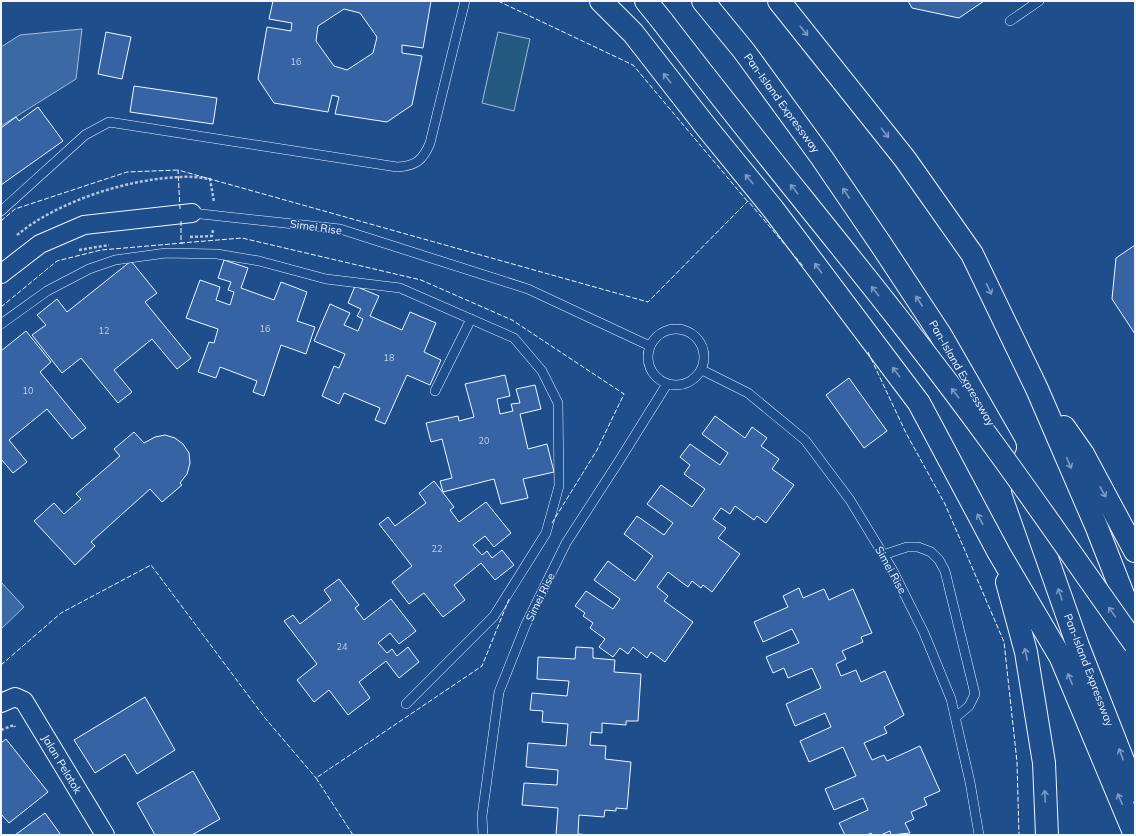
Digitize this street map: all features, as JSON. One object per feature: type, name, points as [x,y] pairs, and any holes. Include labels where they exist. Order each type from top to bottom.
[{"type":"highway","points":[[600,1],[633,33],[706,128],[774,209],[919,403],[998,553],[1061,658],[1135,835]]},
{"type":"highway","points":[[646,1],[985,432],[1135,644]]},
{"type":"highway","name":"Pan-Island Expressway","points":[[703,1],[744,51],[822,158],[882,246],[940,334],[1010,456],[1078,646],[1135,791]]},
{"type":"highway","points":[[779,1],[905,159],[972,254],[1037,389],[1097,528],[1135,625]]},
{"type":"highway","points":[[1037,389],[1046,397],[1082,454],[1135,551]]},
{"type":"highway","points":[[998,553],[1026,652],[1044,762],[1047,835]]},
{"type":"street","name":"Simei Rise","points":[[1,274],[40,244],[84,225],[192,213]]},
{"type":"street","name":"Jalan Pelatok","points":[[8,700],[24,701],[105,835]]},
{"type":"lane","points":[[1,210],[85,135],[109,122],[397,167],[405,167],[416,163],[424,156],[430,143],[465,1]]},
{"type":"lane","points":[[1010,21],[1039,1]]},
{"type":"lane","name":"Simei Rise","points":[[192,213],[340,229],[528,289],[650,346]]},
{"type":"lane","points":[[1,324],[47,290],[89,269],[115,260],[166,253],[218,254],[259,261],[326,279],[400,288],[514,338],[542,371],[558,403],[559,486],[546,533],[494,616],[406,704]]},
{"type":"lane","points":[[435,391],[471,319]]},
{"type":"lane","points":[[677,328],[688,331],[697,338],[703,347],[705,359],[702,370],[696,378],[687,384],[677,386],[667,384],[657,378],[650,368],[648,357],[650,346],[656,336],[666,330],[677,328]]},
{"type":"lane","name":"Simei Rise","points":[[702,370],[748,393],[805,440],[850,500],[883,555],[924,633],[951,699],[970,782],[979,835]]},
{"type":"lane","name":"Simei Rise","points":[[483,835],[482,816],[499,692],[526,624],[566,543],[620,461],[667,384]]},
{"type":"lane","points":[[883,555],[907,547],[918,546],[931,552],[945,572],[975,694],[969,706],[956,717]]},
{"type":"path","points":[[12,239],[28,226],[80,198],[138,181],[183,177],[210,179],[216,215]]},
{"type":"shaded area","points":[[82,29],[76,79],[1,126],[1,47],[20,35]]},
{"type":"shaded area","points":[[498,32],[530,39],[514,111],[482,103]]},
{"type":"shaded area","points":[[1,582],[24,607],[1,629]]},
{"type":"building","points":[[273,1],[431,1],[423,48],[402,45],[402,53],[422,56],[412,105],[387,122],[335,114],[339,97],[332,95],[328,112],[274,103],[258,79],[267,27],[291,31],[292,23],[269,19]],"holes":[[[344,9],[360,13],[377,37],[373,53],[347,70],[334,66],[316,41],[318,26]]]},
{"type":"building","points":[[908,1],[984,1],[959,18],[912,8]]},
{"type":"building","points":[[106,32],[131,37],[122,79],[98,74]]},
{"type":"building","points":[[134,86],[217,98],[213,124],[130,112]]},
{"type":"building","points":[[38,107],[63,141],[1,185],[1,128],[16,117],[19,121]]},
{"type":"building","points":[[1135,245],[1135,334],[1112,299],[1116,258]]},
{"type":"building","points":[[224,260],[248,268],[241,288],[274,300],[281,282],[307,292],[297,321],[315,327],[306,354],[281,345],[264,396],[253,392],[257,381],[220,367],[216,378],[198,372],[209,342],[214,343],[218,329],[186,318],[200,280],[220,287],[216,300],[230,305],[234,292],[228,290],[231,282],[218,278]]},
{"type":"building","points":[[131,261],[157,293],[145,302],[191,358],[177,369],[152,339],[114,370],[132,392],[118,403],[81,358],[62,373],[32,335],[46,325],[37,315],[57,299],[67,312]]},
{"type":"building","points":[[355,286],[379,296],[370,316],[402,330],[410,312],[436,323],[424,352],[441,360],[430,385],[407,375],[385,424],[375,420],[380,408],[344,393],[339,404],[322,396],[334,366],[339,368],[345,354],[314,341],[330,304],[350,313],[344,325],[358,331],[363,319],[357,316],[361,309],[348,303]]},
{"type":"building","points":[[26,331],[51,362],[40,372],[86,428],[72,439],[47,409],[9,440],[27,462],[13,473],[1,459],[1,351]]},
{"type":"building","points":[[505,375],[510,396],[497,399],[500,414],[513,411],[511,404],[520,403],[516,389],[535,385],[541,409],[520,414],[528,449],[547,444],[554,472],[523,479],[528,498],[501,504],[494,479],[443,492],[440,481],[452,478],[442,439],[431,442],[426,423],[458,416],[459,421],[474,417],[465,384]]},
{"type":"building","points":[[849,378],[887,431],[864,448],[826,395]]},
{"type":"building","points":[[715,416],[745,438],[752,427],[767,438],[761,446],[779,459],[772,469],[794,485],[766,523],[757,516],[754,520],[735,506],[730,514],[721,508],[713,519],[726,528],[718,538],[740,554],[712,592],[703,585],[701,588],[692,581],[688,587],[668,572],[657,587],[668,596],[664,601],[693,622],[665,662],[651,652],[647,658],[633,647],[628,654],[620,648],[613,657],[599,647],[605,639],[590,628],[593,623],[583,616],[585,613],[575,606],[586,591],[613,609],[620,599],[594,580],[608,561],[635,581],[653,556],[624,534],[637,516],[664,535],[673,523],[647,504],[661,485],[692,507],[705,489],[684,474],[690,465],[680,457],[690,444],[720,465],[728,453],[702,434]]},
{"type":"building","points":[[134,432],[144,443],[155,437],[165,435],[175,438],[183,444],[189,453],[190,463],[187,474],[180,483],[182,485],[162,502],[150,489],[91,542],[95,546],[75,565],[34,521],[54,503],[64,514],[81,499],[76,494],[120,456],[114,449]]},
{"type":"building","points":[[434,481],[454,507],[450,510],[459,522],[486,502],[511,533],[494,547],[485,536],[473,545],[482,555],[487,551],[492,558],[502,550],[514,565],[495,580],[481,563],[454,585],[465,600],[443,617],[424,593],[409,604],[392,582],[412,566],[379,524],[388,517],[395,526],[426,503],[419,493]]},
{"type":"building","points":[[339,579],[359,605],[355,608],[364,620],[391,599],[416,631],[399,644],[390,633],[378,643],[387,653],[392,649],[397,656],[408,647],[419,662],[399,678],[386,661],[359,682],[370,698],[348,715],[329,690],[314,702],[297,680],[317,664],[284,621],[293,615],[300,624],[331,600],[324,590]]},
{"type":"building","points":[[799,588],[803,598],[824,589],[829,600],[853,589],[872,633],[861,637],[863,642],[842,651],[846,659],[836,664],[841,676],[856,670],[861,682],[885,671],[904,715],[884,727],[887,733],[864,743],[872,760],[884,755],[887,761],[920,746],[940,791],[924,798],[927,805],[911,812],[914,819],[905,823],[910,833],[891,835],[890,831],[881,835],[872,835],[871,833],[867,835],[845,835],[839,823],[868,810],[863,798],[834,810],[825,789],[856,776],[843,747],[809,762],[800,741],[831,727],[825,713],[795,726],[786,704],[821,688],[812,668],[788,678],[784,668],[773,673],[766,657],[799,643],[792,629],[763,642],[754,622],[788,607],[783,596]]},
{"type":"building","points":[[576,647],[593,648],[593,658],[615,660],[614,672],[641,674],[638,721],[626,721],[626,725],[602,723],[602,733],[591,732],[590,745],[606,746],[605,759],[631,762],[627,809],[616,808],[616,811],[605,810],[604,817],[579,815],[578,834],[591,835],[556,835],[558,808],[522,805],[524,783],[557,785],[558,770],[526,767],[528,743],[566,746],[568,724],[542,722],[543,711],[530,710],[532,693],[567,696],[569,681],[537,679],[538,657],[575,659]]},
{"type":"building","points":[[145,697],[175,750],[137,774],[125,754],[95,773],[74,740]]},
{"type":"building","points":[[6,739],[48,792],[9,823],[1,814],[1,743]]},
{"type":"building","points":[[193,771],[220,819],[192,835],[155,835],[137,803]]},
{"type":"building","points":[[45,813],[61,835],[15,835]]},
{"type":"fence","points":[[498,1],[633,65],[748,202]]},
{"type":"fence","points":[[180,209],[178,170],[648,302],[748,201],[803,266]]},
{"type":"fence","points":[[1,221],[15,209],[127,172],[178,170]]},
{"type":"fence","points":[[181,221],[181,243],[242,238],[421,280],[512,320],[624,394],[597,450],[552,523]]},
{"type":"fence","points":[[1,307],[57,261],[101,250],[183,243]]},
{"type":"fence","points":[[868,352],[906,433],[945,504],[1004,642],[1017,762],[1019,835]]},
{"type":"fence","points":[[1,665],[61,613],[151,565],[265,718],[316,778]]},
{"type":"fence","points":[[353,835],[316,778],[482,666],[509,599]]}]
